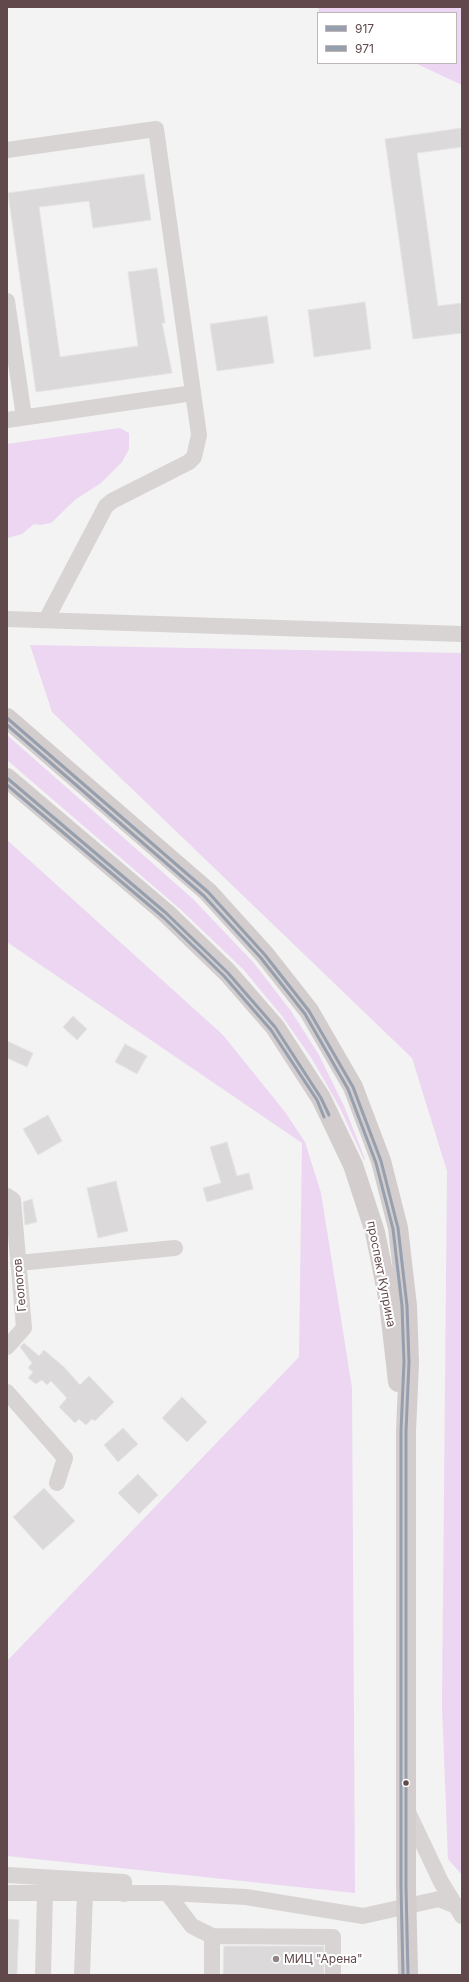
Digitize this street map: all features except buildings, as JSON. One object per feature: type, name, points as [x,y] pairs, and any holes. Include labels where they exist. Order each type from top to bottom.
[{"type":"main road","name":"проспект Куприна","points":[[7,718],[208,892],[264,955],[309,1011],[353,1087],[381,1161],[398,1228],[407,1313],[409,1362],[406,1431],[406,1906],[408,1975]]},
{"type":"main road","name":"проспект Куприна","points":[[7,778],[166,913],[228,973],[275,1027],[321,1098],[353,1165],[375,1232],[389,1302],[406,1431]]},
{"type":"street","points":[[7,150],[156,129],[199,435],[194,456],[189,462],[112,501],[106,506],[46,620]]},
{"type":"street","points":[[7,301],[24,417]]},
{"type":"street","points":[[7,420],[193,393]]},
{"type":"street","points":[[7,619],[462,634]]},
{"type":"street","name":"Геологов","points":[[7,1196],[13,1200],[24,1328],[7,1347]]},
{"type":"street","points":[[18,1263],[175,1248]]},
{"type":"street","points":[[7,1392],[66,1458],[57,1482]]},
{"type":"street","points":[[407,1810],[441,1882],[458,1911]]},
{"type":"street","points":[[7,1875],[124,1882],[124,1894]]},
{"type":"street","points":[[7,1893],[167,1893],[246,1897],[363,1916],[439,1899],[458,1911]]},
{"type":"street","points":[[42,1975],[45,1893]]},
{"type":"street","points":[[82,1975],[85,1893]]},
{"type":"street","points":[[167,1893],[192,1926],[212,1936],[333,1937],[333,1975]]},
{"type":"street","points":[[212,1936],[212,1975]]},
{"type":"shaded area","points":[[318,7],[462,7],[462,85],[417,64],[457,64],[457,12],[319,12]]},
{"type":"shaded area","points":[[120,428],[129,433],[129,449],[122,462],[101,483],[76,499],[51,523],[40,525],[34,524],[22,534],[7,538],[7,444]]},
{"type":"shaded area","points":[[30,645],[462,653],[462,1875],[448,1859],[442,1706],[447,1171],[412,1058],[52,712]]},
{"type":"shaded area","points":[[7,735],[193,899],[253,962],[291,1011],[319,1055],[344,1106],[365,1159],[364,1160],[340,1108],[312,1059],[282,1016],[243,969],[180,909],[7,760]]},
{"type":"shaded area","points":[[7,840],[223,1035],[285,1112],[305,1142],[321,1193],[352,1388],[355,1893],[7,1856],[7,1661],[299,1357],[302,1143],[7,942]]},
{"type":"transit line","name":"917","points":[[7,718],[208,892],[265,955],[309,1011],[353,1087],[381,1161],[398,1228],[407,1306],[409,1362],[406,1431],[406,1887],[408,1975]]},
{"type":"transit line","name":"971","points":[[7,725],[204,896],[261,958],[305,1014],[348,1089],[376,1163],[393,1229],[402,1306],[404,1362],[401,1431],[401,1887],[403,1975]]},
{"type":"transit line","name":"917","points":[[7,778],[166,913],[228,973],[275,1027],[321,1098],[329,1115]]},
{"type":"transit line","name":"971","points":[[7,785],[163,917],[224,976],[271,1030],[317,1100],[324,1117]]},
{"type":"place","name":"МИЦ \"Арена\"","points":[[276,1959]]}]
